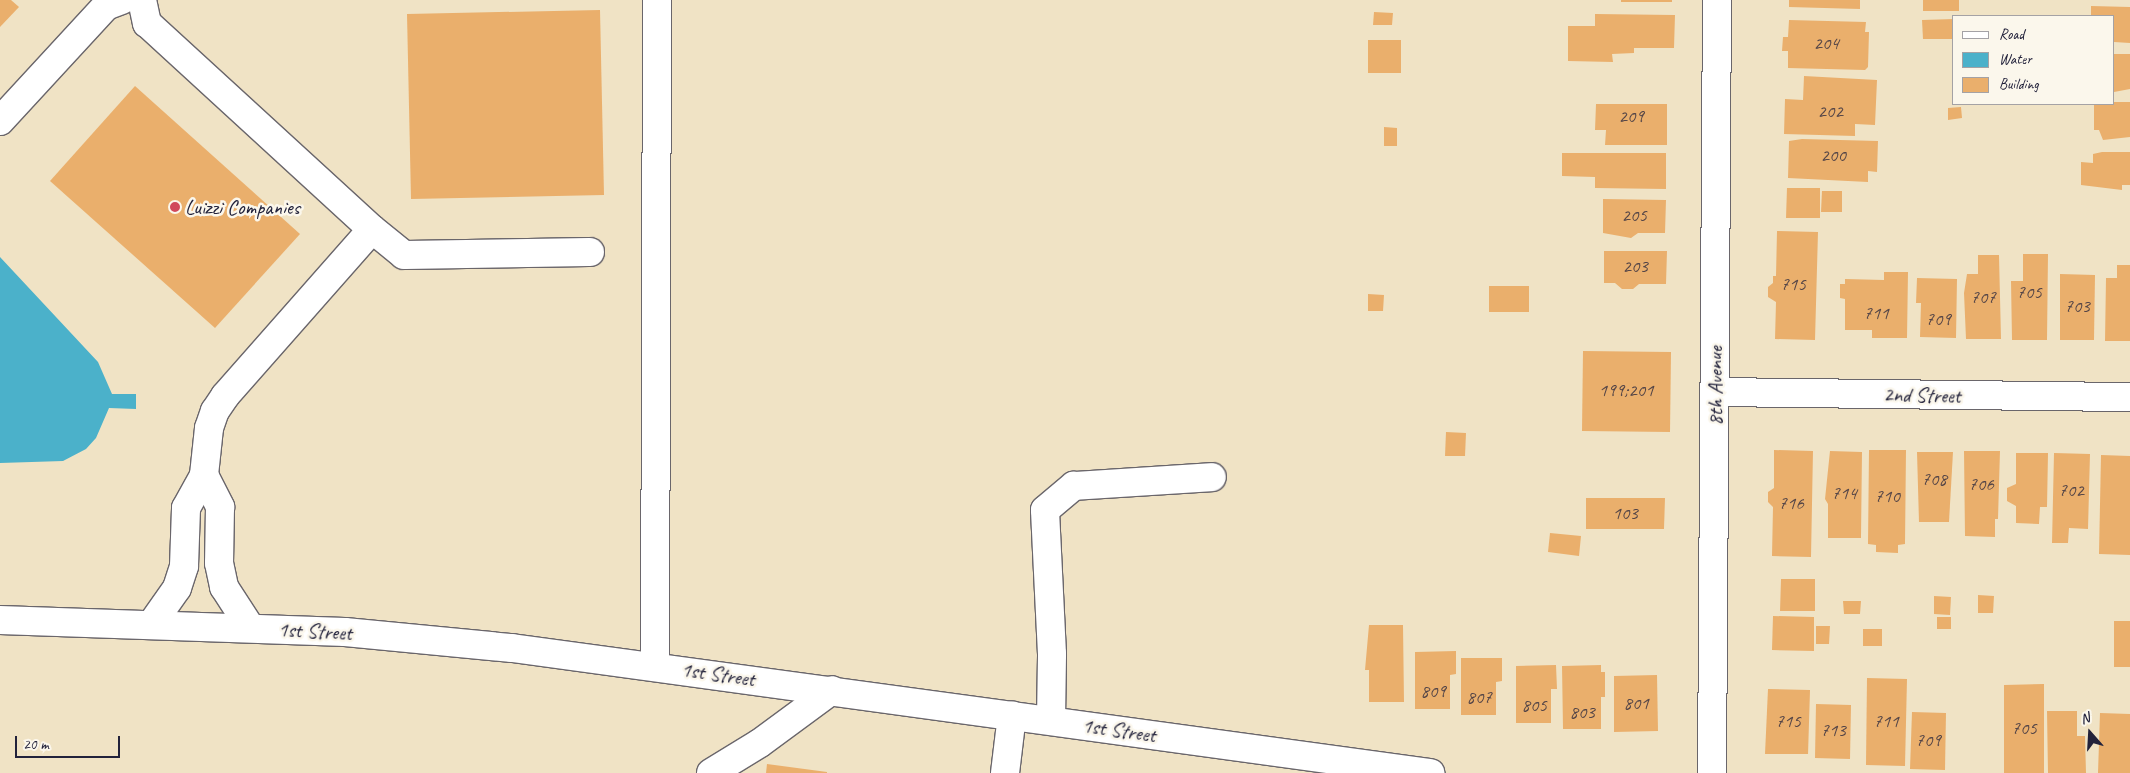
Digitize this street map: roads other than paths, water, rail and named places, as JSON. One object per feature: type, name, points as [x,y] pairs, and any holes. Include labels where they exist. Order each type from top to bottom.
[{"type":"street","points":[[0,121],[106,6],[122,0]]},
{"type":"street","points":[[142,0],[147,23],[372,229],[404,255],[590,252]]},
{"type":"street","points":[[655,665],[657,0]]},
{"type":"street","name":"8th Avenue","points":[[1712,773],[1717,0]]},
{"type":"street","points":[[151,624],[177,588],[184,566],[186,508],[204,475],[209,428],[225,396],[372,229]]},
{"type":"street","name":"2nd Street","points":[[1715,392],[2130,397]]},
{"type":"street","points":[[204,475],[220,507],[219,563],[224,587],[250,628]]},
{"type":"street","points":[[1051,720],[1052,645],[1045,510],[1074,486],[1212,477]]},
{"type":"street","name":"1st Street","points":[[0,620],[151,624],[398,636],[655,665],[1051,720],[1396,771],[1431,773]]},
{"type":"street","points":[[711,773],[760,743],[832,690]]},
{"type":"street","points":[[1005,773],[1012,715]]},
{"type":"water","points":[[0,257],[98,362],[112,394],[136,394],[136,409],[109,408],[96,438],[86,449],[63,461],[0,463]]},
{"type":"place","name":"Luizzi Companies","points":[[175,207]]}]
